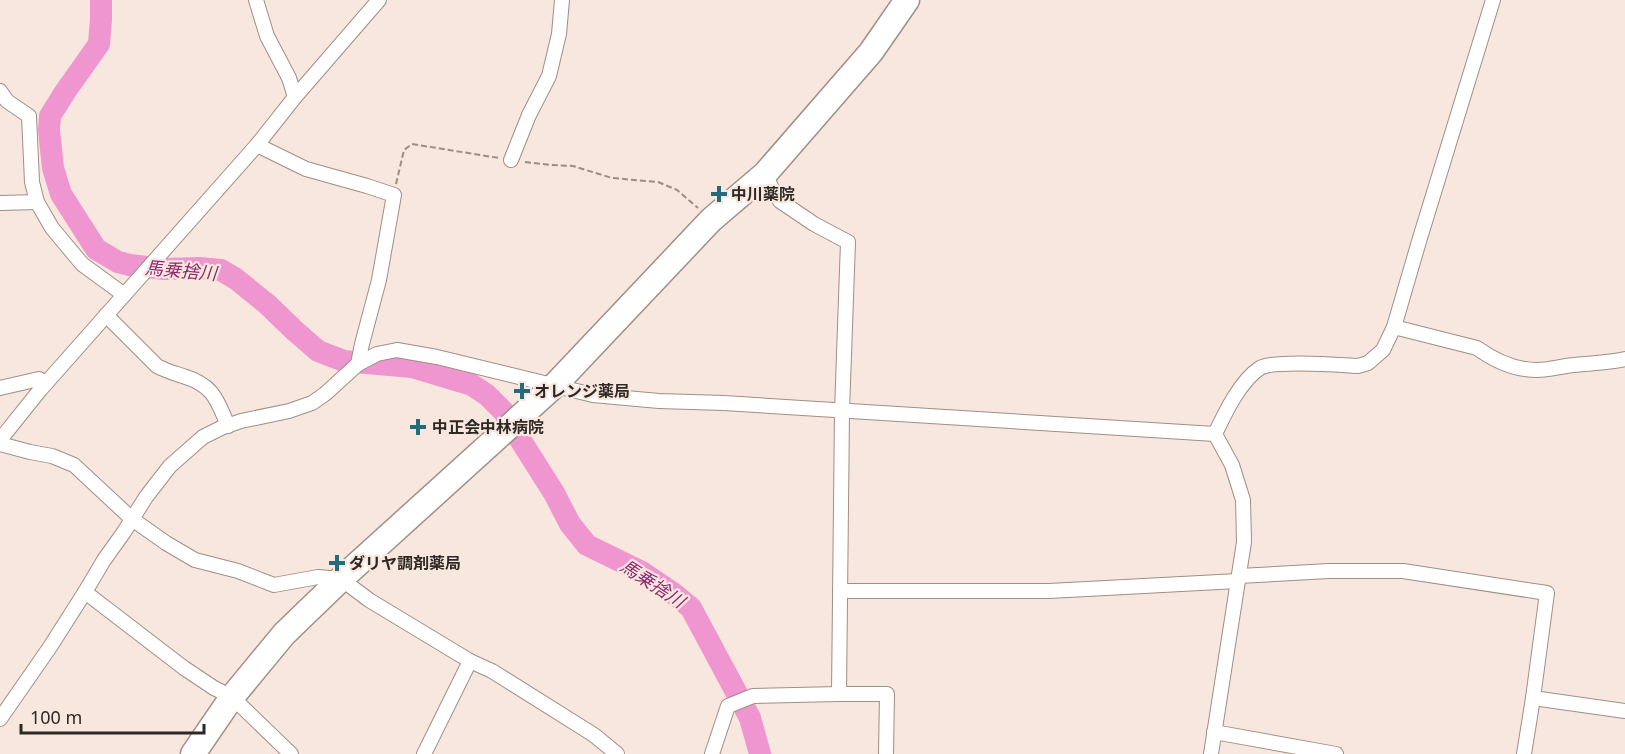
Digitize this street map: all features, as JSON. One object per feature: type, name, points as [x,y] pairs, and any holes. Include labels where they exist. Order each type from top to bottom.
[{"type":"highway","points":[[193,754],[232,697],[284,634],[341,579],[554,386],[711,220],[765,174],[871,52],[907,0]]},
{"type":"street","points":[[255,0],[267,36],[289,78],[295,97]]},
{"type":"street","points":[[380,0],[256,145],[46,383],[0,442],[30,452],[52,456],[74,465],[132,519],[195,560],[274,585],[318,576],[341,579],[369,600],[470,661],[492,671],[594,735],[617,754]]},
{"type":"street","points":[[511,160],[529,115],[549,76],[559,34],[562,0]]},
{"type":"street","points":[[1215,434],[1246,381],[1261,368],[1276,364],[1358,366],[1368,363],[1383,350],[1394,327],[1493,0]]},
{"type":"street","points":[[0,91],[7,101],[29,116],[32,182],[37,202],[52,228],[82,264],[123,294]]},
{"type":"street","points":[[256,145],[306,169],[393,195],[379,280],[358,364]]},
{"type":"street","points":[[765,174],[780,201],[814,225],[848,242],[842,411],[839,693]]},
{"type":"street","points":[[0,203],[37,202]]},
{"type":"street","points":[[106,315],[157,366],[198,381],[209,388],[228,426]]},
{"type":"street","points":[[1394,327],[1477,348],[1504,364],[1520,369],[1539,370],[1608,363],[1625,359]]},
{"type":"street","points":[[0,719],[44,656],[146,497],[170,466],[203,437],[241,421],[289,411],[312,403],[358,364],[377,354],[397,350],[437,357],[604,396],[1215,434]]},
{"type":"street","points":[[0,388],[39,379],[46,383]]},
{"type":"street","points":[[1211,754],[1244,542],[1243,500],[1232,465],[1215,434]]},
{"type":"street","points":[[840,591],[1049,591],[1329,571],[1403,572],[1547,592],[1524,754]]},
{"type":"street","points":[[86,592],[184,668],[232,697],[291,754]]},
{"type":"street","points":[[424,754],[470,661]]},
{"type":"street","points":[[712,754],[728,706],[753,696],[839,693],[887,694],[886,754]]},
{"type":"street","points":[[1533,698],[1625,711]]},
{"type":"street","points":[[1214,732],[1336,754]]},
{"type":"path","points":[[393,195],[404,150],[412,144],[511,160],[573,166],[612,178],[658,182],[677,190],[711,220]]},
{"type":"waterway","name":"馬乗捨川","points":[[101,0],[99,44],[50,116],[49,130],[53,168],[61,194],[96,249],[118,262],[130,265],[164,269],[221,270],[267,304],[318,351],[344,361],[412,367],[472,385],[487,395],[503,411]]},
{"type":"waterway","name":"馬乗捨川","points":[[516,433],[554,493],[570,524],[587,545],[642,572],[691,608],[750,718],[760,754]]},
{"type":"place","name":"中川薬院","points":[[719,194]]},
{"type":"place","name":"オレンジ薬局","points":[[522,391]]},
{"type":"place","name":"中正会中林病院","points":[[418,427]]},
{"type":"place","name":"ダリヤ調剤薬局","points":[[337,563]]}]
